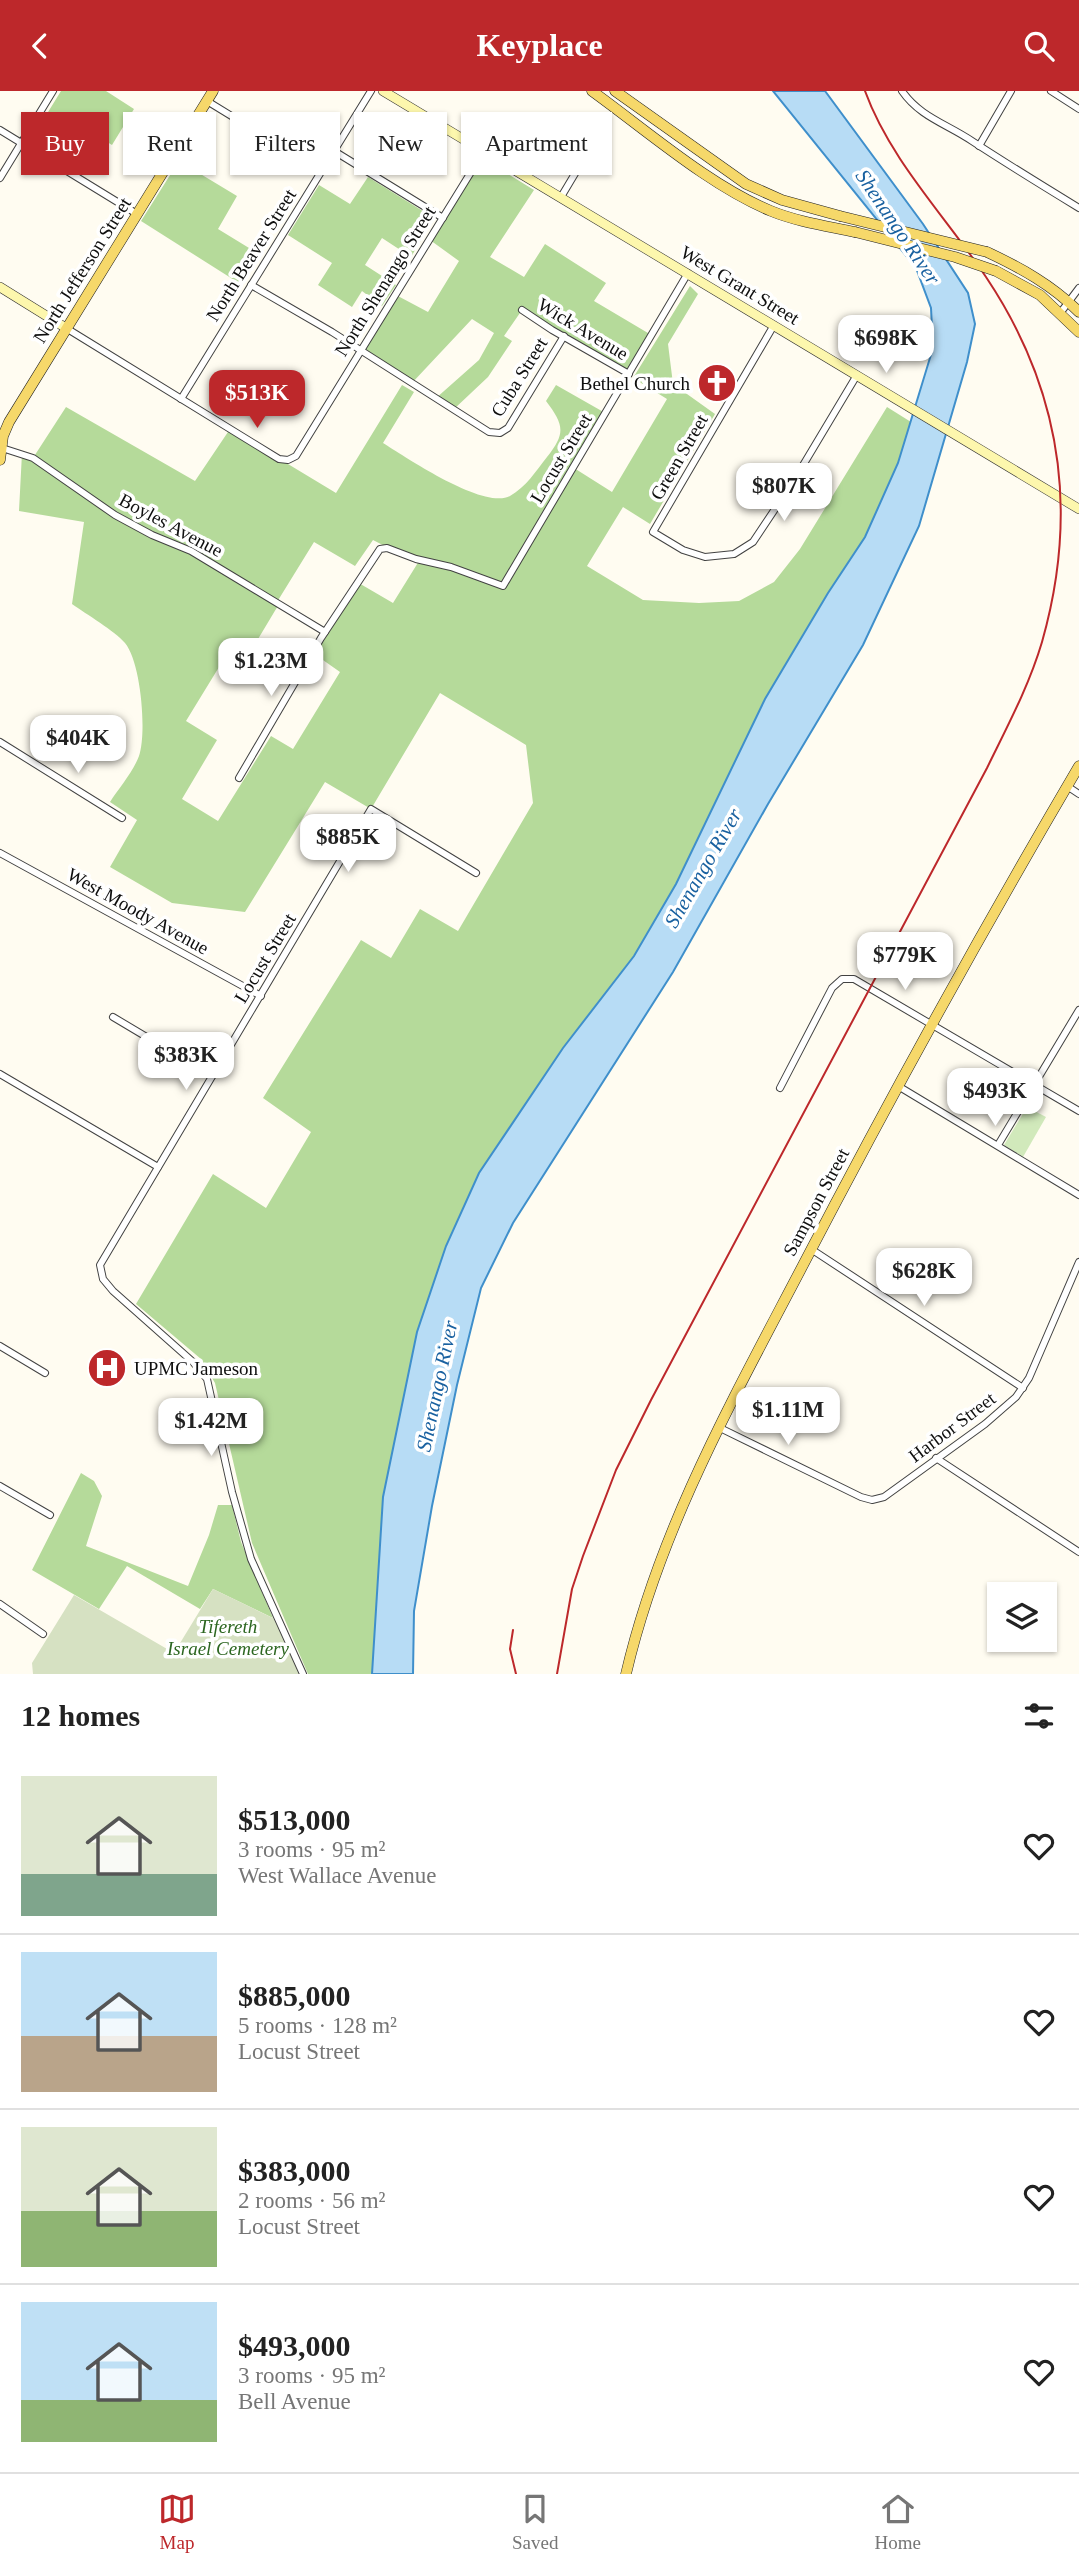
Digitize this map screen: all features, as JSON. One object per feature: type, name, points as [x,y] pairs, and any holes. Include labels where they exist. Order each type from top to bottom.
[{"type":"main road","name":"North Jefferson Street","points":[[9,422],[213,91]]},
{"type":"main road","points":[[592,91],[719,183],[752,202],[795,219],[955,257],[996,271],[1027,286],[1061,312],[1079,332]]},
{"type":"main road","points":[[615,91],[746,184],[782,200],[987,252],[1036,277],[1079,313]]},
{"type":"main road","points":[[0,460],[9,422]]},
{"type":"main road","name":"Sampson Street","points":[[626,1674],[648,1591],[661,1556],[686,1494],[718,1427],[932,1023],[1079,766]]},
{"type":"street","points":[[40,112],[53,91]]},
{"type":"street","name":"North Beaver Street","points":[[340,141],[371,91]]},
{"type":"street","name":"West Grant Street","points":[[383,91],[461,137]]},
{"type":"street","points":[[902,91],[922,113],[1079,208]]},
{"type":"street","points":[[979,146],[1011,91]]},
{"type":"street","points":[[1051,91],[1079,109]]},
{"type":"street","points":[[207,101],[230,115]]},
{"type":"street","points":[[0,130],[21,142],[0,179]]},
{"type":"street","points":[[340,155],[443,218]]},
{"type":"street","points":[[74,175],[137,214]]},
{"type":"street","name":"North Beaver Street","points":[[181,399],[319,175]]},
{"type":"street","name":"North Shenango Street","points":[[181,399],[279,459],[288,460],[296,456],[469,175]]},
{"type":"street","name":"West Grant Street","points":[[524,175],[1079,509]]},
{"type":"street","points":[[561,197],[574,175]]},
{"type":"street","name":"Locust Street","points":[[325,632],[377,551],[384,547],[503,586],[688,274]]},
{"type":"street","points":[[251,285],[360,351]]},
{"type":"street","points":[[0,287],[181,399]]},
{"type":"street","points":[[1061,312],[1079,288]]},
{"type":"street","name":"Wick Avenue","points":[[522,310],[629,374]]},
{"type":"street","name":"Green Street","points":[[774,325],[653,532],[683,550],[705,557],[734,554],[754,543],[857,375]]},
{"type":"street","name":"Cuba Street","points":[[360,351],[489,432],[500,433],[508,428],[564,337]]},
{"type":"street","name":"North Jefferson Street","points":[[0,429],[9,422]]},
{"type":"street","name":"Boyles Avenue","points":[[2,447],[33,459],[115,515],[152,535],[191,551],[325,632]]},
{"type":"street","points":[[239,778],[325,632]]},
{"type":"street","points":[[0,743],[122,818]]},
{"type":"street","points":[[1067,786],[1079,794]]},
{"type":"street","name":"Locust Street","points":[[303,1674],[251,1559],[235,1505],[207,1379],[193,1361],[113,1291],[103,1279],[101,1261],[371,809],[476,873]]},
{"type":"street","name":"West Moody Avenue","points":[[0,853],[261,996]]},
{"type":"street","points":[[780,1088],[832,988],[842,979],[854,979],[1079,1111]]},
{"type":"street","points":[[998,1146],[1079,1010]]},
{"type":"street","points":[[113,1017],[212,1076]]},
{"type":"street","points":[[0,1074],[158,1167]]},
{"type":"street","points":[[898,1086],[1079,1195]]},
{"type":"street","points":[[811,1249],[1023,1388]]},
{"type":"street","name":"Harbor Street","points":[[718,1427],[861,1497],[878,1499],[985,1424],[1023,1388],[1079,1262]]},
{"type":"street","points":[[0,1346],[45,1373]]},
{"type":"street","points":[[936,1458],[1079,1552]]},
{"type":"street","points":[[0,1486],[50,1515]]},
{"type":"street","points":[[0,1604],[43,1634]]},
{"type":"green space","points":[[61,91],[106,91],[134,109],[132,112],[123,112],[123,127],[112,145],[109,143],[109,112],[48,112]]},
{"type":"green space","points":[[170,175],[202,175],[237,196],[218,229],[259,254],[242,285],[141,221]]},
{"type":"green space","points":[[469,175],[509,175],[534,190],[490,257],[524,277],[545,244],[606,283],[594,301],[653,336],[629,374],[522,310],[504,336],[512,341],[488,377],[453,410],[435,399],[479,360],[494,333],[472,319],[411,384],[360,351],[396,295],[428,312],[459,261],[430,240]]},
{"type":"green space","points":[[368,177],[434,218],[411,257],[382,238],[365,265],[396,285],[382,306],[362,291],[352,307],[318,285],[332,263],[288,235],[319,185],[350,204]]},
{"type":"green space","points":[[690,286],[698,294],[668,344],[673,384],[715,414],[650,524],[623,507],[587,566],[643,600],[699,603],[739,601],[774,582],[800,549],[887,407],[911,422],[898,464],[865,537],[765,699],[676,884],[634,956],[563,1048],[479,1173],[446,1246],[417,1332],[383,1497],[372,1674],[308,1674],[252,1543],[215,1383],[201,1359],[136,1304],[213,1174],[266,1208],[311,1132],[263,1098],[361,940],[391,958],[420,909],[458,931],[533,803],[526,745],[440,693],[371,809],[325,782],[245,912],[172,903],[110,867],[137,820],[110,802],[139,756],[142,715],[139,681],[131,652],[125,643],[72,604],[84,522],[19,511],[22,453],[33,458],[66,407],[195,481],[230,429],[336,493],[402,385],[414,392],[383,443],[446,480],[483,496],[498,498],[510,496],[521,488],[557,442],[560,435],[559,423],[546,401],[556,385],[607,414],[574,468],[612,492],[667,399],[633,378]],"holes":[[[373,540],[419,561],[393,603],[357,582],[313,653],[340,672],[293,749],[271,736],[218,821],[182,799],[217,740],[186,721],[227,654],[243,664],[314,542],[355,566]]]},
{"type":"green space","points":[[1027,1107],[1046,1117],[1023,1157],[1004,1145]]},
{"type":"green space","points":[[81,1473],[94,1481],[102,1496],[86,1546],[188,1586],[218,1505],[232,1505],[241,1542],[273,1618],[213,1589],[200,1609],[127,1566],[99,1609],[32,1570]]},
{"type":"green space","name":"Tifereth Israel Cemetery","points":[[213,1589],[279,1621],[303,1674],[33,1674],[32,1663],[74,1595],[174,1653]]},
{"type":"water","name":"Shenango River","points":[[773,91],[825,91],[923,224],[968,293],[975,324],[967,362],[919,526],[863,645],[768,804],[673,972],[513,1223],[481,1288],[457,1385],[432,1506],[414,1611],[413,1674],[372,1674],[383,1497],[417,1332],[446,1246],[479,1173],[563,1048],[634,956],[676,884],[765,699],[865,537],[898,463],[933,348],[931,308],[916,268]]},
{"type":"railway","points":[[557,1674],[572,1589],[616,1470],[987,768],[1031,674],[1042,642],[1053,594],[1059,546],[1060,499],[1056,453],[1046,407],[1032,363],[986,277],[889,141],[865,91]]},
{"type":"railway","points":[[513,1630],[510,1649],[516,1674]]},
{"type":"place","name":"Bethel Church","points":[[717,383]]},
{"type":"place","name":"UPMC Jameson","points":[[107,1368]]}]
